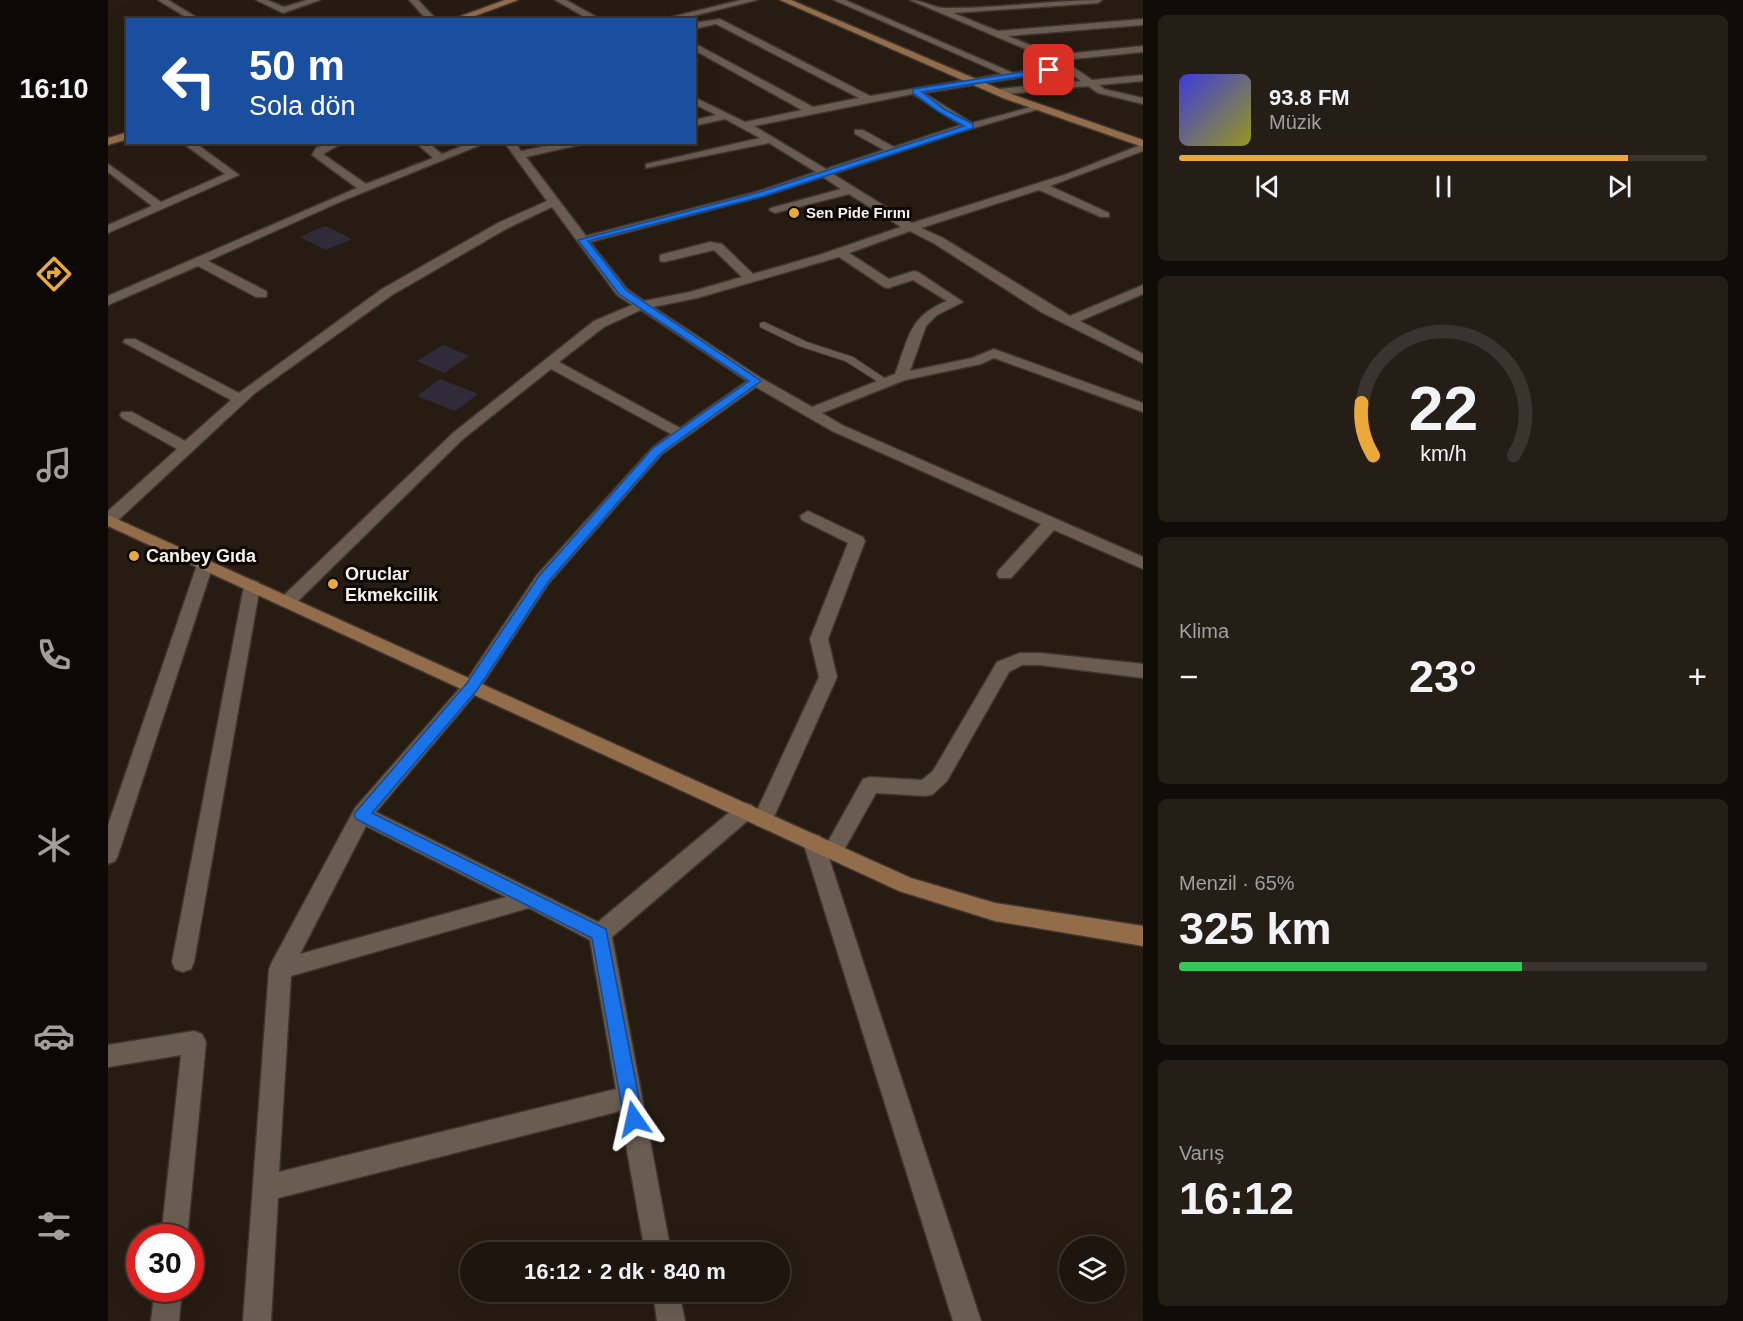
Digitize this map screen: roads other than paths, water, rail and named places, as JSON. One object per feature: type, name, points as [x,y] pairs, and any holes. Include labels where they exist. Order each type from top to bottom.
[{"type":"main road","points":[[460,18],[514,0]]},
{"type":"main road","points":[[784,0],[998,93],[1143,146]]},
{"type":"main road","points":[[108,142],[126,136]]},
{"type":"main road","points":[[108,520],[906,885],[995,912],[1143,936]]},
{"type":"street","points":[[162,0],[192,17]]},
{"type":"street","points":[[260,0],[283,10],[316,0]]},
{"type":"street","points":[[413,0],[430,18]]},
{"type":"street","points":[[559,0],[594,18]]},
{"type":"street","points":[[672,18],[753,0]]},
{"type":"street","points":[[838,0],[1012,76]]},
{"type":"street","points":[[914,0],[1054,58],[1101,91],[1143,101]]},
{"type":"street","points":[[940,11],[1098,0]]},
{"type":"street","points":[[696,26],[717,21],[869,99]]},
{"type":"street","points":[[995,34],[1143,22]]},
{"type":"street","points":[[696,47],[812,111]]},
{"type":"street","points":[[1054,58],[1143,50]]},
{"type":"street","points":[[744,125],[869,99],[1067,67]]},
{"type":"street","points":[[998,93],[1143,78]]},
{"type":"street","points":[[915,91],[970,126]]},
{"type":"street","points":[[696,101],[771,140],[911,227],[939,241],[1046,309],[1143,358]]},
{"type":"street","points":[[583,240],[760,194],[970,126],[1038,108]]},
{"type":"street","points":[[696,123],[727,116]]},
{"type":"street","points":[[859,132],[894,151]]},
{"type":"street","points":[[650,166],[771,140]]},
{"type":"street","points":[[108,229],[233,175],[189,144]]},
{"type":"street","points":[[423,144],[442,159]]},
{"type":"street","points":[[108,301],[366,189],[478,144]]},
{"type":"street","points":[[510,144],[622,292],[756,381],[837,428],[1143,563]]},
{"type":"street","points":[[518,155],[576,144]]},
{"type":"street","points":[[334,145],[320,150],[317,155],[366,189]]},
{"type":"street","points":[[287,602],[458,436],[599,324],[642,305],[692,296],[840,252],[1071,176],[1143,146]]},
{"type":"street","points":[[108,167],[159,206]]},
{"type":"street","points":[[1039,186],[1105,215]]},
{"type":"street","points":[[775,210],[850,190]]},
{"type":"street","points":[[108,520],[240,399],[387,292],[502,226],[554,202]]},
{"type":"street","points":[[664,258],[710,246],[718,247],[751,279]]},
{"type":"street","points":[[840,252],[888,284],[914,275],[957,302],[932,312],[920,325],[894,380]]},
{"type":"street","points":[[199,261],[261,294]]},
{"type":"street","points":[[1069,321],[1143,290]]},
{"type":"street","points":[[130,342],[240,399]]},
{"type":"street","points":[[810,413],[894,380],[976,362],[994,353],[1143,408]]},
{"type":"street","points":[[550,363],[681,434]]},
{"type":"street","points":[[257,1321],[280,969],[362,814],[472,686],[543,579],[657,451],[756,381]]},
{"type":"street","points":[[127,415],[186,448]]},
{"type":"street","points":[[600,934],[754,815],[828,677],[819,639],[857,541],[808,516]]},
{"type":"street","points":[[1005,574],[1051,523]]},
{"type":"street","points":[[108,855],[205,565]]},
{"type":"street","points":[[183,962],[252,586]]},
{"type":"street","points":[[968,1321],[823,847],[870,785],[926,788],[940,776],[1003,668],[1020,659],[1040,659],[1143,671]]},
{"type":"street","points":[[362,814],[600,934]]},
{"type":"street","points":[[280,969],[530,899]]},
{"type":"street","points":[[600,934],[656,1242]]},
{"type":"street","points":[[108,1056],[194,1042],[175,1224]]},
{"type":"street","points":[[266,1188],[630,1097]]},
{"type":"street","points":[[165,1321],[167,1302]]},
{"type":"street","points":[[668,1302],[671,1321]]},
{"type":"lane","points":[[764,325],[803,344],[849,359],[894,380]]},
{"type":"place","name":"Sen Pide Fırını","points":[[794,213]]},
{"type":"place","name":"Canbey Gıda","points":[[134,556]]},
{"type":"place","name":"Oruclar Ekmekcilik","points":[[333,584]]}]
